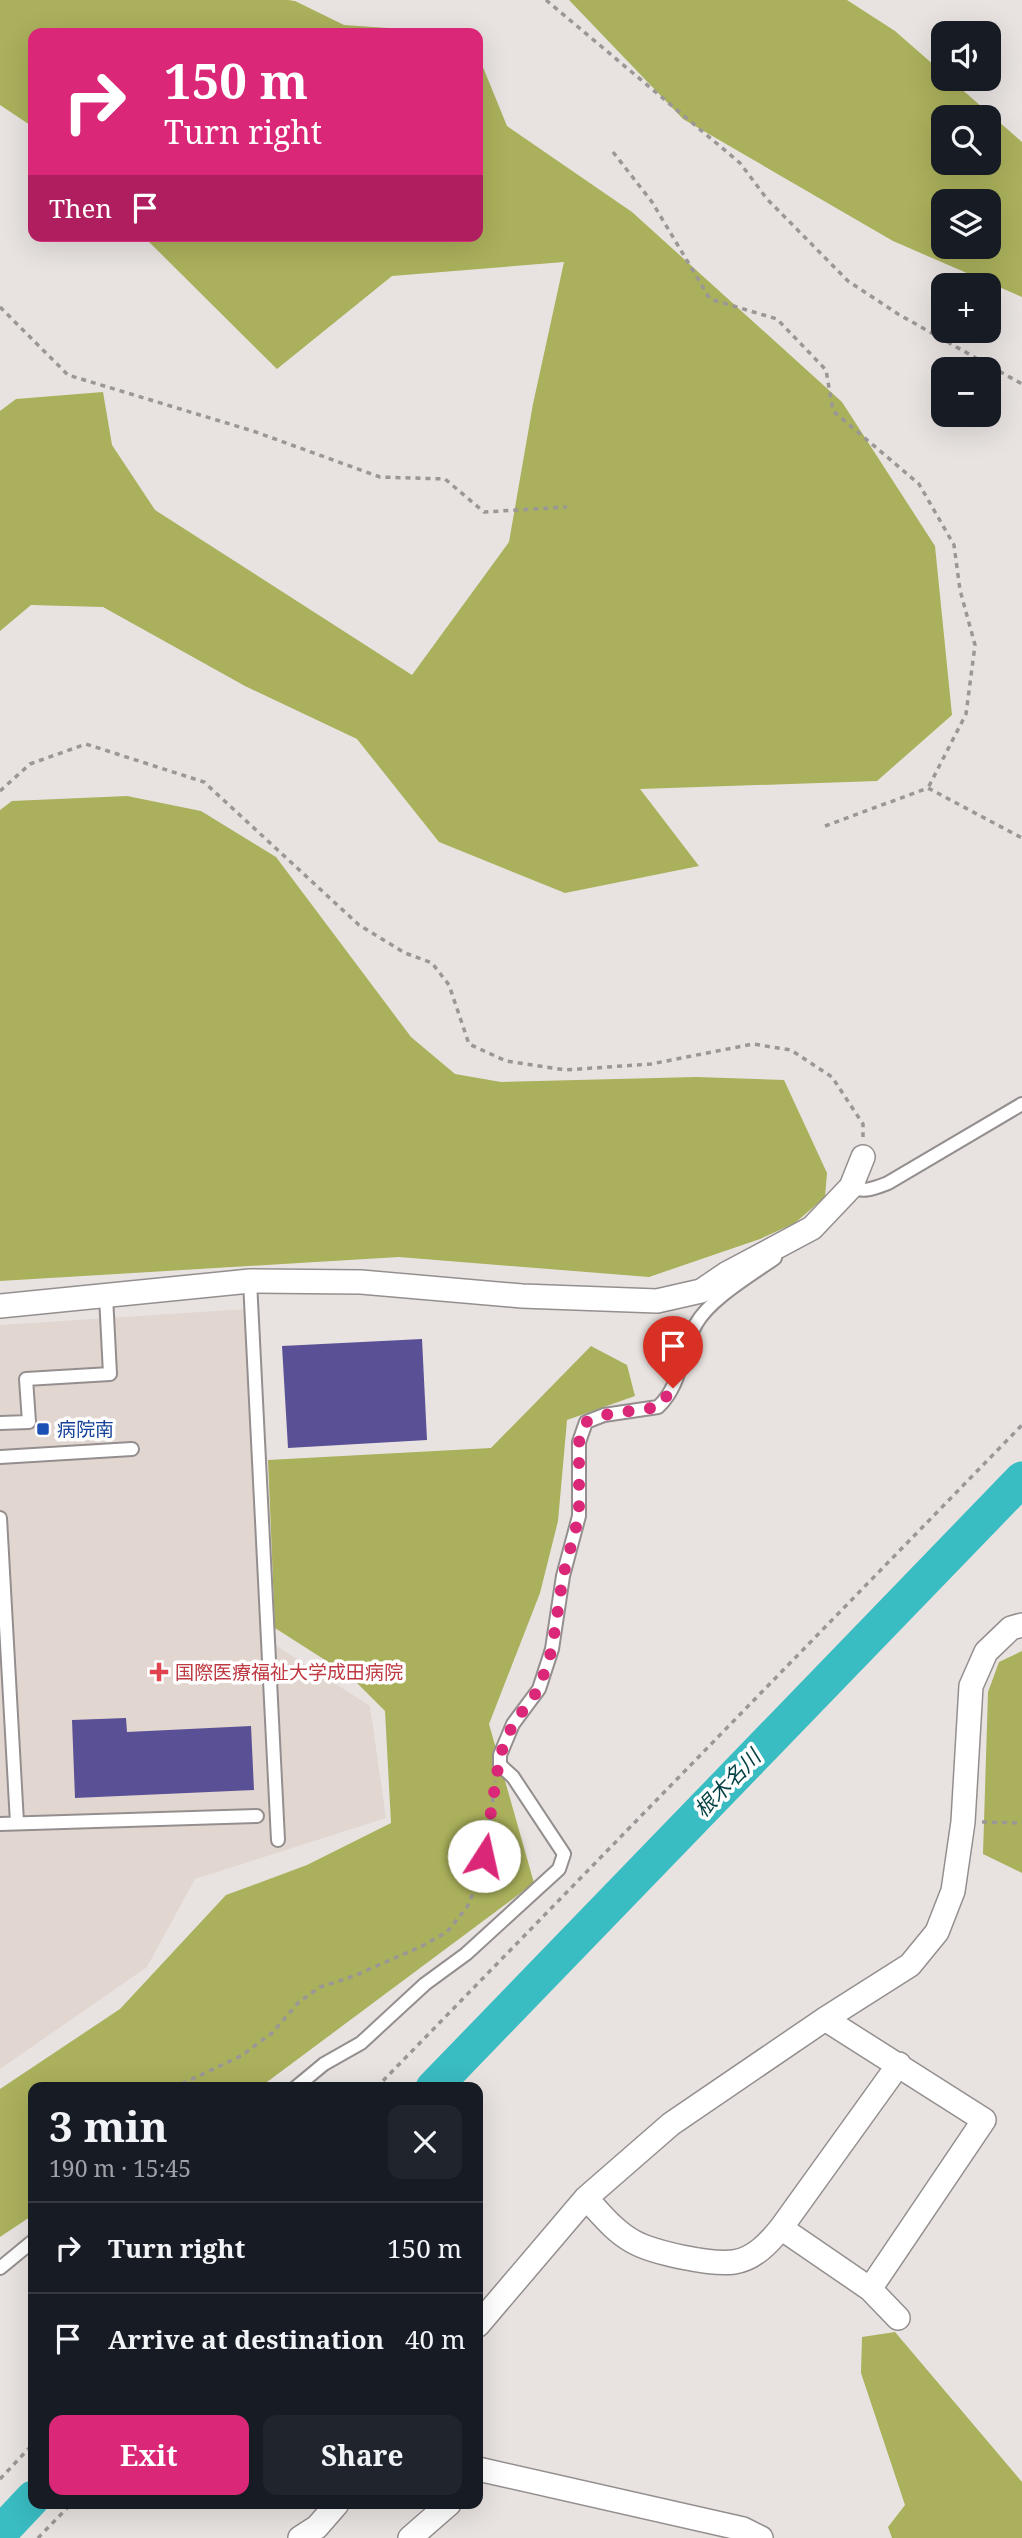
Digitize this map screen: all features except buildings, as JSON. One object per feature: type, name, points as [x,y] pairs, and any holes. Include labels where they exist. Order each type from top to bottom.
[{"type":"street","points":[[0,1306],[250,1281],[361,1282],[522,1296],[657,1301],[701,1291],[726,1274],[812,1228],[851,1187],[863,1157]]},
{"type":"street","points":[[483,2319],[586,2199],[671,2124],[825,2019],[910,1965],[937,1932],[953,1891],[964,1822],[971,1686],[986,1652],[1011,1628],[1022,1625]]},
{"type":"street","points":[[825,2019],[984,2120],[870,2289]]},
{"type":"street","points":[[586,2199],[614,2228],[632,2241],[652,2250],[733,2262],[746,2258],[762,2249],[781,2228],[899,2064]]},
{"type":"street","points":[[781,2228],[870,2289],[898,2318]]},
{"type":"street","points":[[483,2470],[743,2529],[761,2538]]},
{"type":"street","points":[[300,2538],[317,2527],[333,2509]]},
{"type":"street","points":[[410,2538],[443,2509]]},
{"type":"lane","points":[[851,1187],[858,1191],[874,1189],[888,1183],[1022,1104]]},
{"type":"lane","points":[[302,2082],[324,2064],[361,2043],[425,1983],[466,1954],[559,1870],[564,1854],[560,1846],[513,1777],[500,1765],[500,1755],[508,1733],[539,1689],[552,1649],[563,1576],[579,1516],[579,1442],[586,1422],[604,1415],[658,1407],[673,1388],[688,1339],[697,1321],[716,1301],[776,1257],[803,1245],[812,1228]]},
{"type":"lane","points":[[250,1281],[278,1840]]},
{"type":"lane","points":[[0,1423],[29,1422],[26,1379],[110,1374],[106,1296]]},
{"type":"lane","points":[[0,1457],[132,1449]]},
{"type":"lane","points":[[0,1518],[3,1633],[17,1823]]},
{"type":"lane","points":[[0,1824],[257,1816]]},
{"type":"lane","points":[[0,2268],[28,2245]]},
{"type":"path","points":[[546,0],[740,163],[766,199],[848,281],[898,314],[1022,384]]},
{"type":"path","points":[[613,152],[652,202],[710,299],[778,319],[825,370],[833,411],[919,484],[954,545],[960,590],[975,645],[966,714],[928,788],[825,826]]},
{"type":"path","points":[[0,307],[68,376],[253,431],[380,477],[445,479],[484,512],[568,507]]},
{"type":"path","points":[[0,791],[30,764],[86,744],[204,782],[359,925],[405,953],[432,963],[449,985],[469,1044],[506,1061],[565,1070],[651,1064],[753,1044],[791,1050],[832,1077],[863,1124],[863,1157]]},
{"type":"path","points":[[928,788],[1022,838]]},
{"type":"path","points":[[382,2082],[1022,1425]]},
{"type":"path","points":[[186,2082],[241,2056],[272,2034],[299,2002],[320,1987],[354,1976],[447,1932],[467,1907],[479,1880],[500,1765]]},
{"type":"path","points":[[964,1822],[1022,1824]]},
{"type":"path","points":[[0,2479],[28,2449]]},
{"type":"path","points":[[38,2538],[66,2509]]},
{"type":"shaded area","name":"国際医療福祉大学成田病院","points":[[246,1309],[264,1638],[370,1706],[386,1818],[195,1879],[147,1967],[0,2069],[0,1325]]},
{"type":"green space","points":[[0,0],[288,0],[344,25],[388,28],[28,28],[28,124],[0,105]]},
{"type":"green space","points":[[569,0],[847,0],[895,31],[931,62],[931,91],[964,91],[980,105],[931,105],[931,175],[1001,175],[1001,124],[1022,142],[1022,297],[1001,288],[1001,273],[967,273],[934,259],[1001,259],[1001,189],[931,189],[931,257],[893,241],[683,119]]},
{"type":"green space","points":[[483,67],[507,126],[632,212],[842,402],[935,546],[952,715],[877,781],[640,789],[699,866],[565,893],[439,842],[357,739],[245,686],[103,607],[31,605],[0,631],[0,411],[16,399],[103,392],[112,445],[155,510],[412,675],[509,542],[533,404],[564,262],[392,276],[277,369],[149,242],[483,242]]},
{"type":"green space","points":[[127,796],[201,811],[276,857],[411,1037],[455,1074],[501,1082],[696,1077],[784,1080],[827,1173],[825,1197],[795,1223],[760,1239],[649,1277],[399,1257],[0,1281],[0,810],[12,801]]},
{"type":"green space","points":[[591,1346],[627,1365],[635,1396],[567,1420],[558,1521],[540,1593],[489,1724],[534,1883],[267,2082],[28,2082],[28,2218],[0,2237],[0,2089],[120,2009],[226,1895],[307,1865],[391,1823],[385,1711],[350,1676],[275,1628],[268,1460],[491,1448]]},
{"type":"green space","points":[[1022,1651],[1022,1873],[983,1854],[988,1692],[999,1662]]},
{"type":"green space","points":[[895,2332],[1022,2482],[1022,2538],[892,2538],[888,2527],[905,2505],[861,2373],[862,2337]]},
{"type":"waterway","name":"根木名川","points":[[439,2082],[1022,1479]]},
{"type":"waterway","name":"根木名川","points":[[0,2533],[28,2503]]},
{"type":"place","name":"病院南","points":[[43,1429]]},
{"type":"place","name":"国際医療福祉大学成田病院","points":[[159,1672]]},
{"type":"route","points":[[484,1856],[504,1742],[513,1724],[539,1689],[552,1649],[563,1576],[579,1516],[578,1462],[582,1430],[586,1422],[604,1415],[658,1407],[673,1388]]}]
